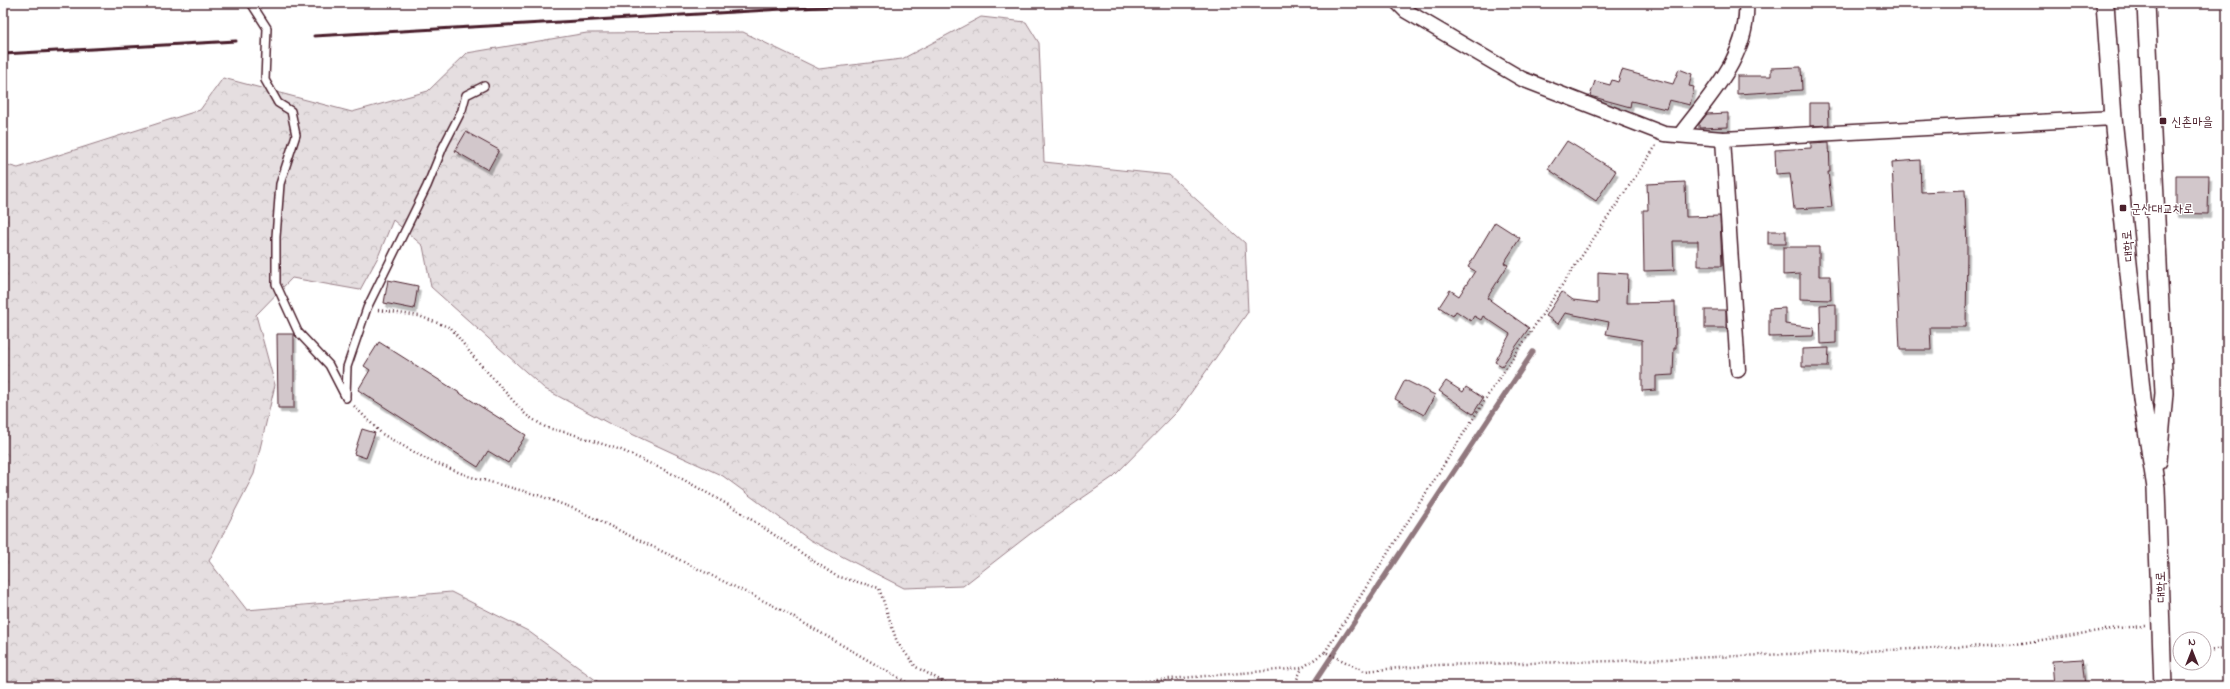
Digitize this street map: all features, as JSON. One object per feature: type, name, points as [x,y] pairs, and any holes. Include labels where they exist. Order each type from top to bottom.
[{"type":"street","points":[[1398,3],[1406,11],[1522,78],[1664,134],[1723,139],[2113,118]]},
{"type":"street","points":[[1680,135],[1734,61],[1747,19],[1746,3]]},
{"type":"street","name":"대학로","points":[[2105,3],[2113,118],[2142,399],[2156,488],[2163,686]]},
{"type":"street","name":"대학로","points":[[2146,3],[2164,393],[2156,488]]},
{"type":"street","points":[[1723,139],[1738,370]]},
{"type":"lane","points":[[251,3],[267,28],[265,80],[278,103],[291,111],[296,135],[280,184],[276,237],[276,284],[298,332],[329,365],[346,398]]},
{"type":"lane","points":[[346,398],[347,367],[367,308],[427,186],[443,147],[462,110],[466,95],[484,86]]},
{"type":"path","points":[[1085,686],[1302,668],[1325,652],[1490,392],[1664,134]]},
{"type":"path","points":[[367,308],[419,316],[451,328],[472,355],[526,415],[547,428],[569,433],[621,450],[677,476],[734,508],[836,576],[880,588],[897,642],[916,667],[951,686]]},
{"type":"path","points":[[346,398],[382,434],[428,460],[468,476],[538,495],[575,509],[774,606],[913,686]]},
{"type":"path","points":[[1325,652],[1364,671],[1436,665],[1625,661],[2010,645],[2117,628],[2161,626]]},
{"type":"path","points":[[2212,650],[2227,649]]},
{"type":"path","points":[[1294,686],[1302,668]]},
{"type":"shaded area","points":[[1384,679],[1384,686],[1319,686],[1322,681]]},
{"type":"green space","points":[[981,17],[1026,22],[1039,43],[1044,162],[1169,175],[1245,243],[1248,312],[1178,411],[1113,477],[1030,534],[963,586],[904,588],[810,540],[723,476],[610,424],[545,389],[431,287],[423,246],[393,220],[378,257],[360,290],[292,278],[256,315],[275,385],[254,474],[209,561],[247,610],[451,592],[528,631],[604,686],[3,686],[3,164],[18,168],[200,110],[223,78],[352,112],[428,91],[467,53],[587,33],[743,32],[819,69],[902,59]]},
{"type":"building","points":[[1801,67],[1802,90],[1737,94],[1737,76],[1771,76],[1771,68]]},
{"type":"building","points":[[1679,69],[1692,74],[1689,86],[1694,87],[1690,105],[1669,100],[1666,109],[1631,101],[1630,107],[1590,96],[1595,81],[1610,85],[1612,80],[1618,82],[1622,70],[1673,84]]},
{"type":"building","points":[[1810,103],[1828,103],[1829,125],[1810,126]]},
{"type":"building","points":[[1728,113],[1728,127],[1699,128],[1699,124],[1707,114]]},
{"type":"building","points":[[466,132],[499,150],[488,170],[455,151]]},
{"type":"building","points":[[1567,141],[1616,171],[1596,201],[1548,169]]},
{"type":"building","points":[[1829,142],[1830,172],[1828,172],[1832,207],[1794,209],[1790,173],[1776,174],[1775,150],[1811,148],[1811,143]]},
{"type":"building","points":[[1920,160],[1921,192],[1965,190],[1967,248],[1966,327],[1930,327],[1931,350],[1900,350],[1892,162]]},
{"type":"building","points":[[2176,175],[2209,175],[2208,214],[2176,213]]},
{"type":"building","points":[[1685,182],[1686,217],[1720,216],[1722,266],[1698,266],[1698,241],[1673,241],[1674,270],[1644,271],[1643,210],[1648,210],[1647,184]]},
{"type":"building","points":[[1495,222],[1520,238],[1504,263],[1508,265],[1487,298],[1529,328],[1502,366],[1495,362],[1510,334],[1483,316],[1481,320],[1474,316],[1471,321],[1456,311],[1453,316],[1439,307],[1450,290],[1459,296],[1475,271],[1468,267]]},
{"type":"building","points":[[1768,231],[1786,231],[1786,244],[1768,244]]},
{"type":"building","points":[[1783,247],[1819,247],[1819,276],[1830,276],[1831,300],[1800,299],[1800,274],[1783,275]]},
{"type":"building","points":[[1598,272],[1628,274],[1627,303],[1675,302],[1676,348],[1674,348],[1673,375],[1656,376],[1656,390],[1642,391],[1642,340],[1606,334],[1609,322],[1565,313],[1558,324],[1546,316],[1562,292],[1573,300],[1598,303]]},
{"type":"building","points":[[388,280],[418,286],[414,309],[384,303]]},
{"type":"building","points":[[1836,304],[1836,343],[1821,344],[1820,305]]},
{"type":"building","points":[[1785,308],[1785,324],[1814,328],[1813,336],[1769,337],[1769,309]]},
{"type":"building","points":[[1705,310],[1726,310],[1726,328],[1705,328]]},
{"type":"building","points":[[277,334],[294,334],[294,408],[278,408]]},
{"type":"building","points":[[379,342],[526,435],[508,463],[488,451],[478,467],[358,390],[370,370],[364,366]]},
{"type":"building","points":[[1829,348],[1828,367],[1802,367],[1802,349]]},
{"type":"building","points":[[1405,380],[1435,395],[1424,415],[1395,399]]},
{"type":"building","points":[[1446,381],[1463,392],[1466,387],[1483,398],[1473,414],[1439,391]]},
{"type":"building","points":[[362,429],[375,433],[366,458],[354,454]]},
{"type":"building","points":[[2082,659],[2085,686],[2054,686],[2052,661]]},
{"type":"waterway","points":[[1312,686],[1533,352]]},
{"type":"railway","points":[[314,36],[889,3]]},
{"type":"railway","points":[[3,54],[236,41]]},
{"type":"place","name":"신촌마을","points":[[2163,121]]},
{"type":"place","name":"군산대교차로","points":[[2123,208]]}]
